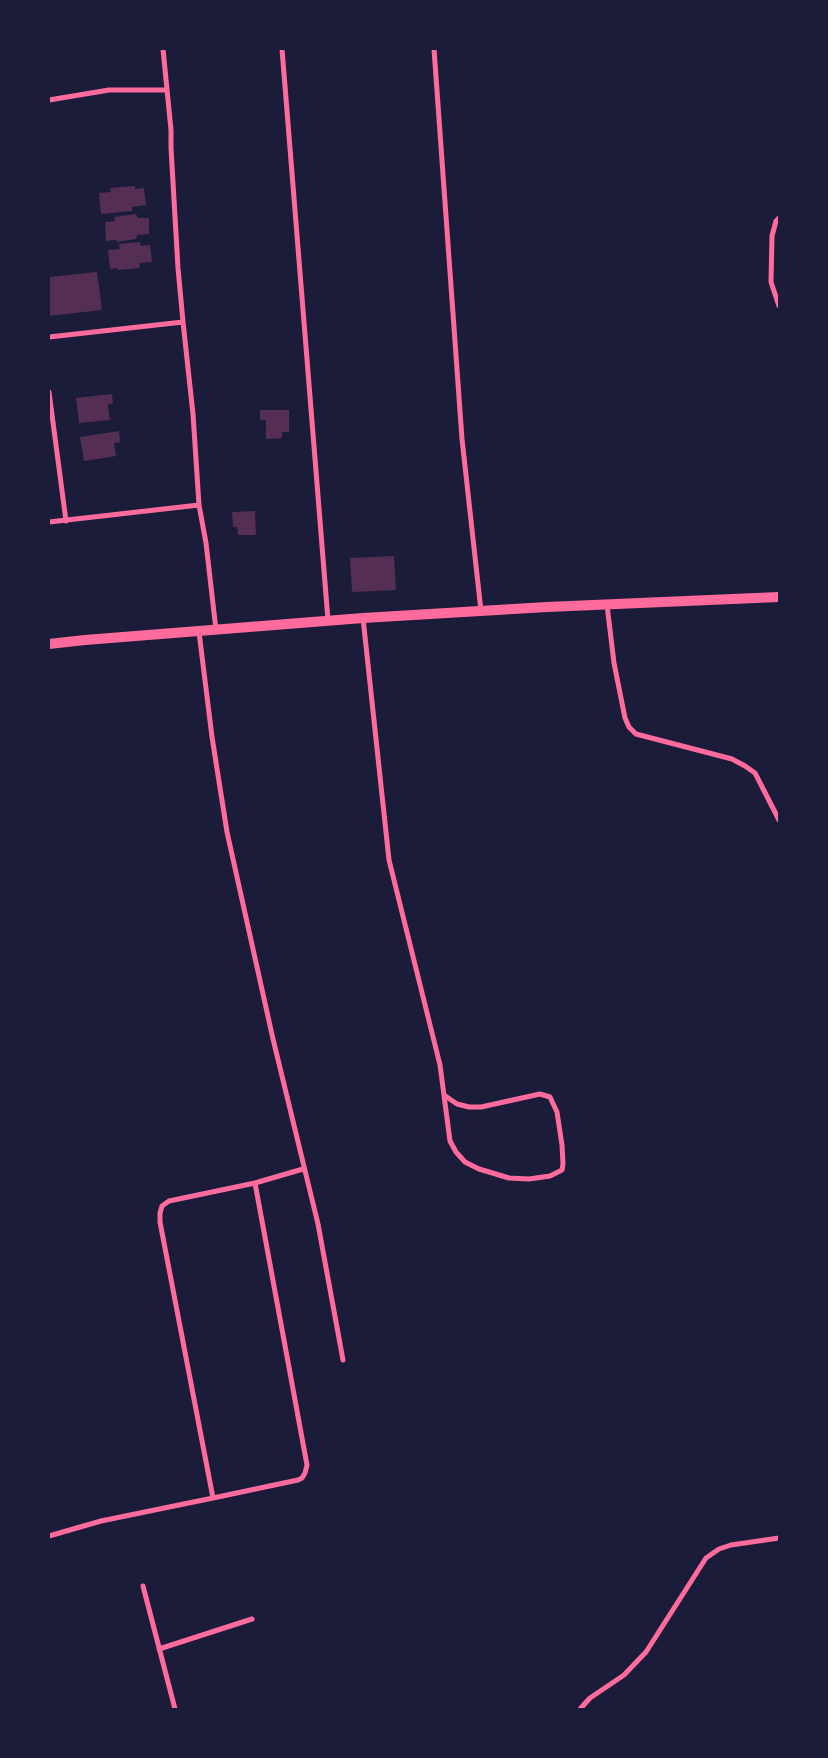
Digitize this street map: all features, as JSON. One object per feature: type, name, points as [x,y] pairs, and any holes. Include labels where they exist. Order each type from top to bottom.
[{"type":"main road","points":[[49,644],[363,618],[607,604],[779,597]]},
{"type":"street","points":[[163,49],[171,130],[177,258],[193,414],[199,505],[206,543],[216,630]]},
{"type":"street","points":[[282,49],[328,621]]},
{"type":"street","points":[[434,49],[462,439],[481,611]]},
{"type":"street","points":[[49,100],[109,90],[167,90]]},
{"type":"street","points":[[779,218],[776,221],[772,236],[770,282],[779,306]]},
{"type":"street","points":[[49,337],[183,322]]},
{"type":"street","points":[[49,392],[66,520]]},
{"type":"street","points":[[49,522],[199,505]]},
{"type":"street","points":[[607,604],[614,663],[625,718],[629,728],[636,734],[732,760],[745,766],[754,773],[779,820]]},
{"type":"street","points":[[363,618],[389,860],[440,1065],[444,1096],[450,1141],[456,1152],[465,1162],[479,1169],[509,1178],[529,1179],[543,1177],[556,1174],[562,1170],[562,1145],[557,1112],[550,1097],[540,1094],[481,1107],[469,1107],[456,1104],[444,1096]]},
{"type":"street","points":[[199,632],[212,737],[227,832],[263,996],[318,1224],[343,1360]]},
{"type":"street","points":[[214,1498],[160,1222],[160,1213],[162,1206],[169,1201],[255,1183],[304,1169]]},
{"type":"street","points":[[49,1536],[101,1521],[298,1480],[306,1473],[307,1465],[255,1183]]},
{"type":"street","points":[[580,1709],[590,1698],[624,1675],[646,1652],[706,1558],[719,1549],[731,1545],[779,1538]]},
{"type":"street","points":[[143,1586],[175,1709]]},
{"type":"street","points":[[159,1649],[252,1620]]},
{"type":"building","points":[[135,186],[135,189],[144,188],[146,205],[132,207],[132,211],[101,214],[99,193],[111,192],[110,188]]},
{"type":"building","points":[[136,214],[138,218],[149,218],[149,234],[137,235],[136,239],[117,242],[116,240],[106,241],[105,222],[115,221],[114,217]]},
{"type":"building","points":[[140,242],[141,246],[150,245],[152,262],[139,263],[140,268],[110,269],[108,250],[120,249],[119,244]]},
{"type":"building","points":[[97,272],[102,310],[49,316],[49,277]]},
{"type":"building","points":[[112,394],[113,404],[108,404],[110,420],[79,423],[76,398]]},
{"type":"building","points":[[260,410],[289,410],[289,432],[282,432],[282,438],[266,439],[266,420],[260,420]]},
{"type":"building","points":[[119,431],[120,442],[114,443],[116,456],[84,461],[80,437]]},
{"type":"building","points":[[255,511],[256,535],[238,535],[237,527],[233,527],[232,512]]},
{"type":"building","points":[[394,556],[396,590],[352,592],[350,558]]}]
